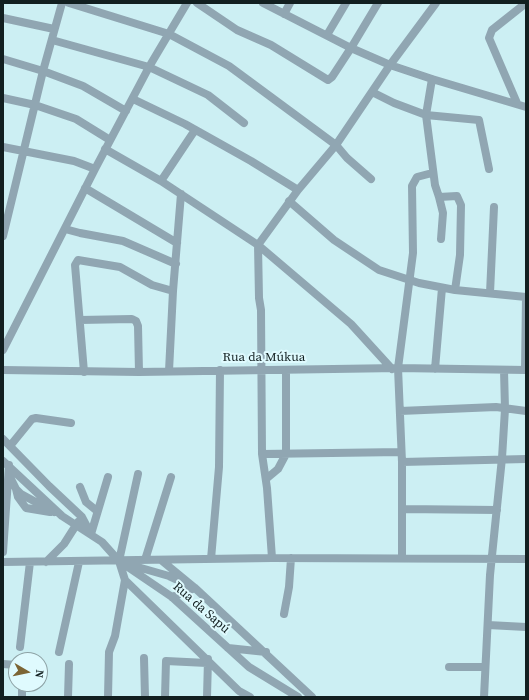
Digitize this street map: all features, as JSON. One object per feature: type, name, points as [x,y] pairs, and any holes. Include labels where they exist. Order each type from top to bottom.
[{"type":"street","points":[[3,236],[43,71],[62,3]]},
{"type":"street","points":[[70,3],[169,34],[240,73],[336,145],[347,158],[371,179]]},
{"type":"street","points":[[3,350],[65,229],[94,168],[133,99],[149,67],[187,3]]},
{"type":"street","points":[[197,3],[237,30],[271,45],[326,79],[332,77],[378,3]]},
{"type":"street","points":[[263,3],[351,48],[390,65],[432,79],[526,106]]},
{"type":"street","points":[[284,14],[290,3]]},
{"type":"street","points":[[327,35],[346,3]]},
{"type":"street","points":[[272,558],[266,479],[262,454],[262,369],[258,245],[298,190],[336,145],[390,65],[436,3]]},
{"type":"street","points":[[517,103],[490,38],[492,30],[526,3]]},
{"type":"street","points":[[3,18],[54,29]]},
{"type":"street","points":[[52,40],[149,67],[208,95],[244,123]]},
{"type":"street","points":[[3,59],[43,71],[96,93],[126,111]]},
{"type":"street","points":[[432,79],[426,115],[432,173],[443,213],[441,239]]},
{"type":"street","points":[[372,92],[394,104],[426,115],[481,121],[489,169]]},
{"type":"street","points":[[3,98],[35,105],[76,119],[110,140]]},
{"type":"street","points":[[133,99],[195,130],[251,161],[298,190]]},
{"type":"street","points":[[161,181],[195,130]]},
{"type":"street","points":[[3,147],[74,161],[94,168]]},
{"type":"street","points":[[105,149],[161,181],[258,245],[351,324],[395,369]]},
{"type":"street","points":[[402,558],[402,462],[400,411],[395,369],[412,253],[412,186],[417,177],[432,173]]},
{"type":"street","points":[[85,188],[177,243]]},
{"type":"street","points":[[169,371],[173,291],[181,194]]},
{"type":"street","points":[[439,197],[457,196],[461,204],[460,255],[455,290]]},
{"type":"street","points":[[289,202],[334,240],[379,270],[409,281],[442,288],[526,297],[526,370]]},
{"type":"street","points":[[490,293],[494,207]]},
{"type":"street","points":[[65,229],[80,234],[123,241],[176,264]]},
{"type":"street","points":[[84,372],[75,265],[78,260],[120,267],[152,285],[173,291]]},
{"type":"street","points":[[435,369],[442,288]]},
{"type":"street","points":[[80,320],[136,321],[138,326],[139,372]]},
{"type":"street","name":"Rua da Múkua","points":[[3,370],[139,372],[262,369],[526,370]]},
{"type":"street","points":[[211,559],[219,467],[220,370]]},
{"type":"street","points":[[266,479],[278,469],[286,454],[286,370]]},
{"type":"street","points":[[484,697],[491,558],[502,458],[505,409],[504,370]]},
{"type":"street","points":[[400,411],[496,407],[526,411]]},
{"type":"street","points":[[10,446],[32,419],[36,418],[71,423]]},
{"type":"street","name":"Rua da Sapú","points":[[3,439],[82,517],[91,534]]},
{"type":"street","points":[[262,454],[401,452]]},
{"type":"street","points":[[402,462],[502,458],[526,459]]},
{"type":"street","points":[[3,552],[8,474],[6,463]]},
{"type":"street","name":"Rua da Sapú","points":[[6,463],[62,516],[102,542],[118,561],[172,597],[249,667],[298,696]]},
{"type":"street","points":[[8,474],[16,489],[26,498],[62,516]]},
{"type":"street","points":[[138,474],[118,561],[125,580],[208,661],[239,694],[250,697]]},
{"type":"street","points":[[91,534],[108,477]]},
{"type":"street","points":[[145,560],[171,477]]},
{"type":"street","points":[[80,487],[86,502],[98,511]]},
{"type":"street","points":[[402,509],[497,510]]},
{"type":"street","points":[[46,562],[64,544],[82,517]]},
{"type":"street","points":[[3,562],[272,558],[526,559]]},
{"type":"street","points":[[284,614],[289,587],[291,558]]},
{"type":"street","points":[[161,560],[196,588],[266,652],[312,697]]},
{"type":"street","points":[[118,561],[169,576],[196,588]]},
{"type":"street","points":[[20,647],[30,562]]},
{"type":"street","points":[[59,652],[79,562]]},
{"type":"street","points":[[108,697],[109,652],[115,636],[125,580]]},
{"type":"street","points":[[172,597],[196,588]]},
{"type":"street","points":[[488,625],[526,627]]},
{"type":"street","points":[[228,648],[266,652]]},
{"type":"street","points":[[144,658],[145,697]]},
{"type":"street","points":[[165,697],[166,661],[208,661]]},
{"type":"street","points":[[207,697],[208,661]]},
{"type":"street","points":[[68,697],[69,664]]},
{"type":"street","points":[[448,667],[485,667]]}]
